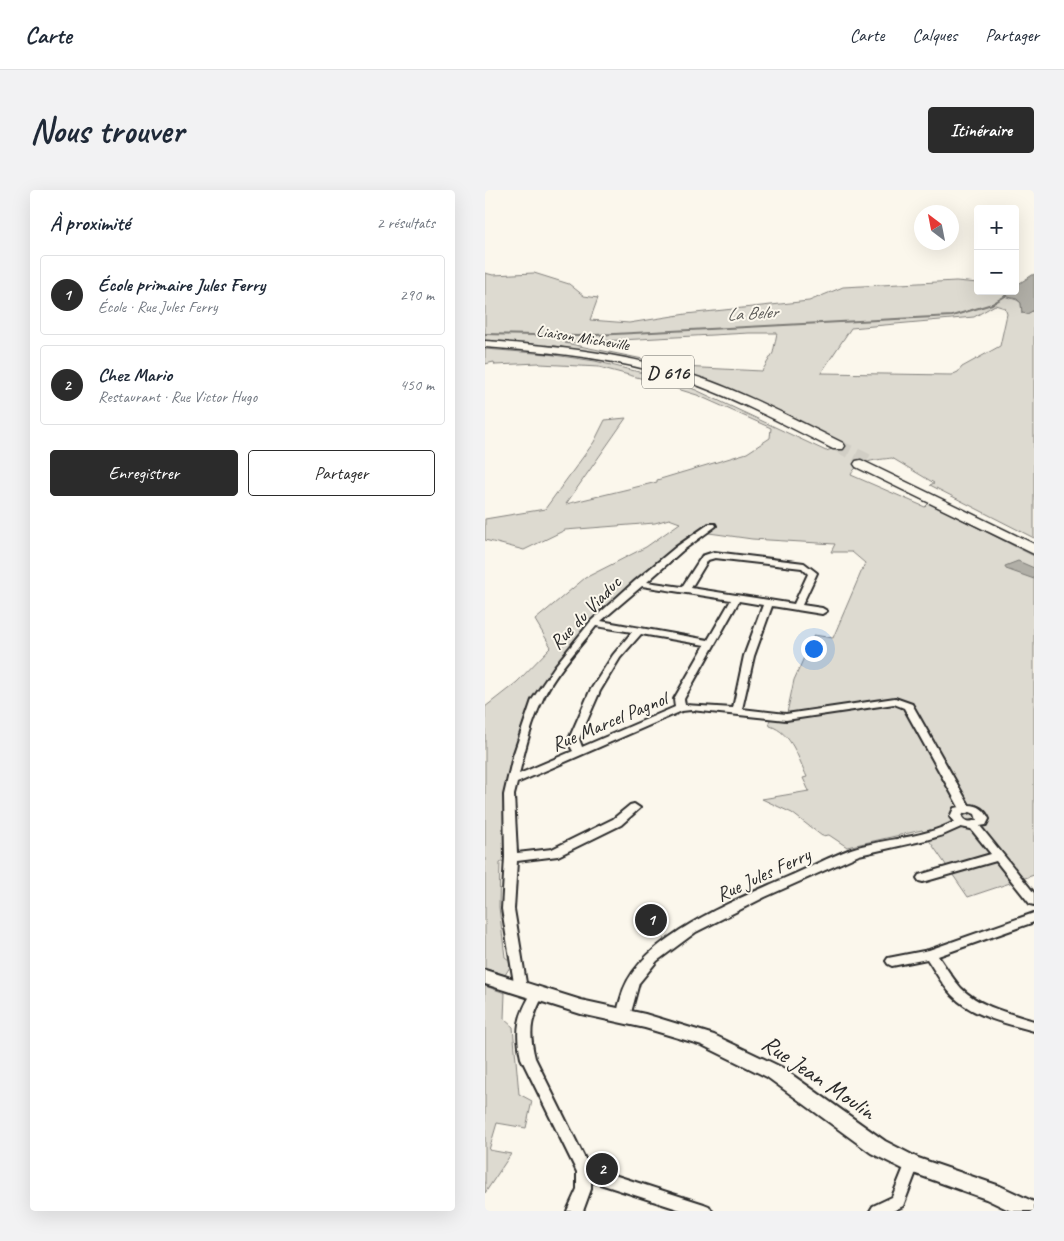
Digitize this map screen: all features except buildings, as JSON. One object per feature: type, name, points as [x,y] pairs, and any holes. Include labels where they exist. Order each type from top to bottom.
[{"type":"highway","name":"Liaison Micheville","points":[[485,345],[597,359],[668,376],[733,402],[835,448]]},
{"type":"highway","points":[[1034,543],[865,463],[1034,550]]},
{"type":"main road","name":"Rue Jean Moulin","points":[[485,977],[581,1007],[624,1016],[709,1040],[743,1056],[796,1086],[878,1147],[912,1164],[993,1192],[1031,1211]]},
{"type":"street","name":"Rue du Viaduc","points":[[530,992],[508,908],[511,858],[509,795],[518,756],[537,700],[557,668],[594,623],[679,549],[712,526]]},
{"type":"street","points":[[685,590],[705,558],[714,555],[804,566],[813,573],[797,607]]},
{"type":"street","points":[[638,583],[821,611]]},
{"type":"street","points":[[681,708],[679,699],[736,599]]},
{"type":"street","points":[[737,711],[749,656],[768,603]]},
{"type":"street","points":[[594,623],[710,643]]},
{"type":"street","points":[[580,752],[575,746],[574,738],[595,691],[616,657],[638,631]]},
{"type":"street","name":"Rue Marcel Pagnol","points":[[511,782],[681,708],[691,707],[786,716],[895,701],[902,702],[908,706],[965,808]]},
{"type":"street","points":[[511,858],[554,853],[617,822],[634,808]]},
{"type":"street","points":[[974,826],[982,822],[983,815],[976,810],[965,808],[956,814],[955,817],[960,823],[974,826],[1034,901]]},
{"type":"street","name":"Rue Jules Ferry","points":[[624,1016],[627,999],[637,975],[650,960],[665,948],[705,922],[745,900],[852,854],[944,831],[960,823]]},
{"type":"street","points":[[923,878],[999,856]]},
{"type":"street","points":[[892,961],[930,954],[1034,917]]},
{"type":"street","points":[[930,954],[956,990],[968,1001],[987,1011],[1034,1026]]},
{"type":"street","points":[[530,992],[523,1030],[528,1058],[584,1172],[584,1189],[575,1211]]},
{"type":"street","points":[[879,1211],[900,1206],[912,1164]]},
{"type":"street","points":[[584,1172],[705,1211]]},
{"type":"shaded area","points":[[485,273],[493,275],[534,273],[569,284],[584,296],[598,298],[590,320],[629,323],[686,314],[809,301],[843,287],[956,281],[974,283],[974,295],[1005,295],[1017,300],[1021,303],[1022,313],[1027,314],[1034,310],[1034,538],[930,485],[934,483],[892,458],[874,460],[858,466],[851,475],[925,507],[929,503],[1034,556],[1034,875],[968,897],[922,830],[847,847],[829,835],[822,836],[792,813],[762,799],[809,791],[803,778],[807,777],[789,740],[778,729],[770,726],[769,722],[774,712],[787,713],[794,680],[814,635],[833,638],[865,563],[852,552],[831,552],[835,544],[752,539],[702,532],[594,623],[537,700],[511,782],[511,857],[500,863],[499,907],[505,957],[509,960],[510,967],[505,975],[485,969],[485,707],[517,682],[551,647],[535,620],[585,578],[646,547],[680,523],[669,519],[655,523],[565,530],[524,550],[485,540],[485,519],[545,509],[594,442],[605,420],[626,418],[566,504],[657,482],[657,480],[747,453],[770,438],[771,428],[697,395],[599,367],[539,363],[495,365],[494,362],[485,364],[485,349],[547,354],[595,361],[663,378],[696,390],[826,451],[835,448],[753,401],[608,355],[555,346],[485,341]],"holes":[[[995,305],[1005,308],[1007,314],[1000,346],[951,375],[821,373],[851,328],[974,317]],[[777,333],[773,353],[762,371],[682,367],[565,343]]]},
{"type":"shaded area","points":[[1034,274],[1034,310],[1027,314],[1022,313],[1021,303],[1017,299],[1004,296],[1019,295],[1019,283]]},
{"type":"shaded area","points":[[1018,561],[1034,568],[1034,579],[1006,569],[1005,566]]},
{"type":"shaded area","points":[[485,986],[505,993],[504,1019],[513,1027],[519,1094],[532,1101],[526,1128],[497,1123],[489,1150],[511,1154],[485,1193]]},
{"type":"waterway","name":"La Beler","points":[[485,334],[577,336],[952,316],[992,304],[1007,295]]},
{"type":"tunnel","points":[[838,446],[869,461]]},
{"type":"place","name":"École primaire Jules Ferry","points":[[651,920]]},
{"type":"place","name":"Chez Mario","points":[[602,1169]]}]
